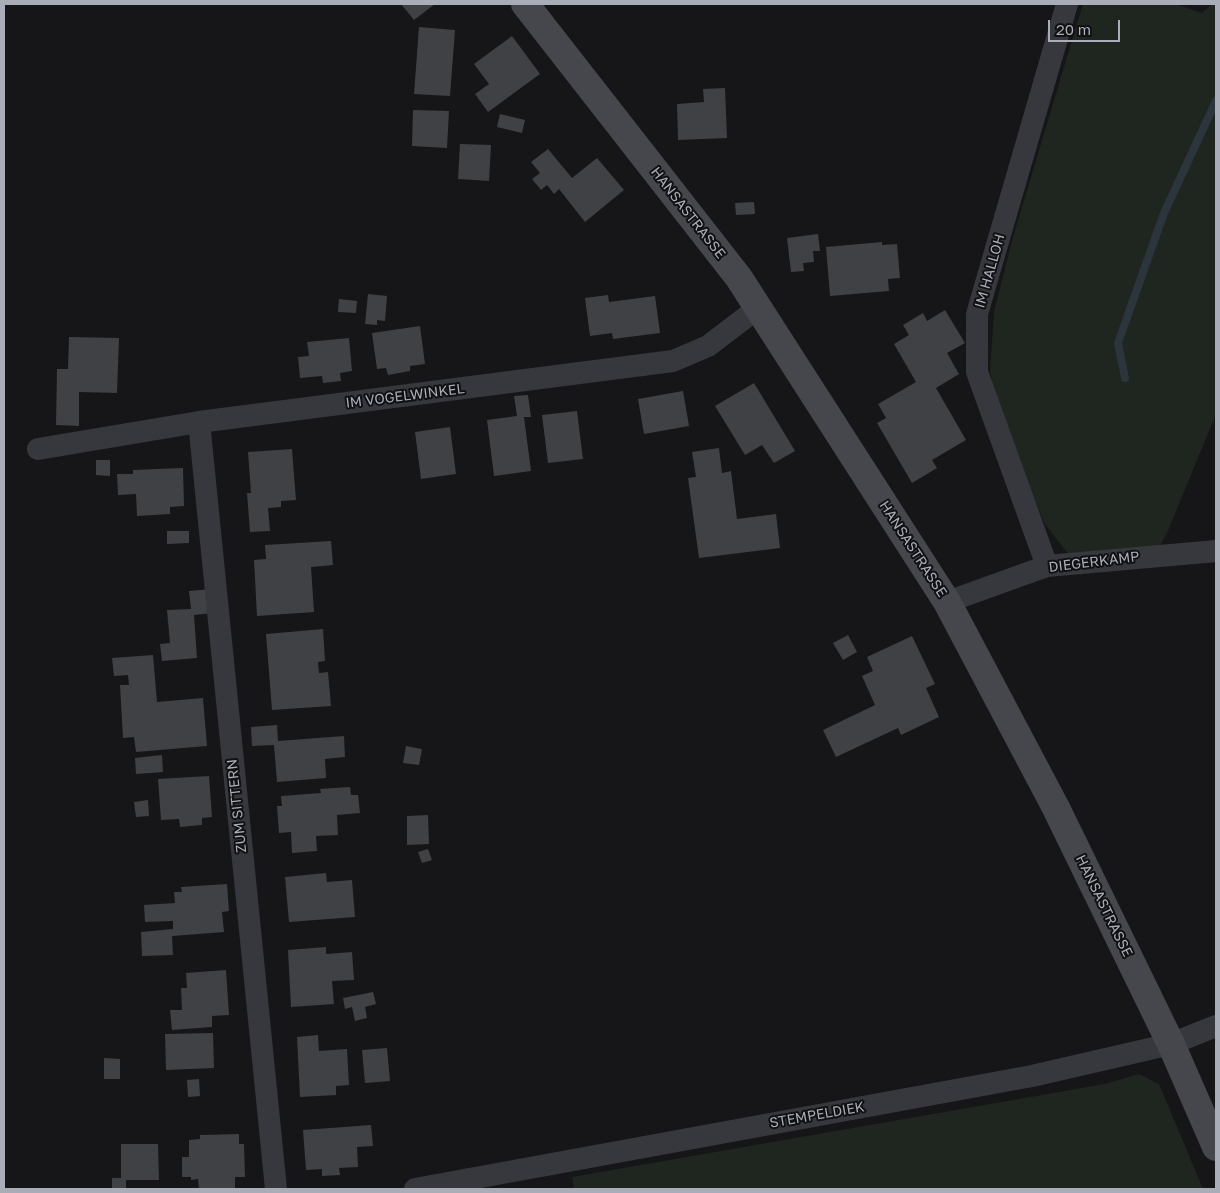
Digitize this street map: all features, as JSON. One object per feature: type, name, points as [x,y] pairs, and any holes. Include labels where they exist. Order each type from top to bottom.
[{"type":"main road","name":"HANSASTRASSE","points":[[525,4],[739,278],[947,602],[1056,808],[1171,1044],[1216,1147]]},
{"type":"street","name":"IM HALLOH","points":[[1047,566],[977,372],[977,314],[1067,4]]},
{"type":"street","name":"IM VOGELWINKEL","points":[[38,450],[199,422],[673,361],[708,346],[758,308]]},
{"type":"street","name":"ZUM SITTERN","points":[[199,422],[276,1189]]},
{"type":"street","name":"DIEGERKAMP","points":[[947,602],[1047,566],[1216,550]]},
{"type":"street","name":"STEMPELDIEK","points":[[415,1189],[1032,1076],[1171,1044],[1216,1026]]},
{"type":"shaded area","points":[[1083,4],[1175,4],[1202,13],[1212,4],[1216,4],[1216,414],[1160,546],[1069,555],[1045,524],[998,414],[990,370],[994,312],[1013,237]]},
{"type":"shaded area","points":[[1139,1074],[1159,1084],[1203,1189],[574,1189],[572,1177],[1105,1084]]},
{"type":"building","points":[[401,4],[435,4],[414,20]]},
{"type":"building","points":[[419,27],[455,30],[450,96],[414,94]]},
{"type":"building","points":[[512,36],[540,74],[488,112],[475,94],[489,84],[474,64]]},
{"type":"building","points":[[725,88],[727,138],[678,140],[677,104],[704,102],[703,89]]},
{"type":"building","points":[[413,110],[449,111],[447,148],[412,146]]},
{"type":"building","points":[[500,114],[525,120],[522,133],[497,127]]},
{"type":"building","points":[[460,144],[491,145],[489,181],[458,179]]},
{"type":"building","points":[[548,149],[572,178],[597,158],[624,190],[585,222],[559,189],[554,194],[547,185],[541,190],[532,179],[540,173],[531,162]]},
{"type":"building","points":[[754,202],[755,214],[736,215],[735,203]]},
{"type":"building","points":[[818,234],[820,251],[813,251],[814,262],[803,263],[804,271],[791,272],[787,238]]},
{"type":"building","points":[[882,242],[882,245],[897,244],[900,278],[888,279],[889,291],[830,296],[826,247]]},
{"type":"building","points":[[368,294],[387,296],[385,321],[377,320],[377,325],[365,324]]},
{"type":"building","points":[[608,295],[609,302],[655,296],[660,333],[613,339],[612,333],[590,336],[585,298]]},
{"type":"building","points":[[339,299],[357,301],[356,313],[338,312]]},
{"type":"building","points":[[945,310],[965,343],[947,353],[959,374],[936,388],[966,440],[932,460],[937,468],[912,483],[877,423],[886,418],[878,404],[916,382],[894,344],[909,335],[903,325],[923,313],[927,321]]},
{"type":"building","points":[[420,326],[425,364],[410,366],[410,371],[388,375],[386,368],[377,369],[372,333]]},
{"type":"building","points":[[69,337],[119,338],[117,393],[79,392],[79,426],[56,425],[57,369],[68,369]]},
{"type":"building","points":[[349,338],[352,371],[340,373],[341,381],[323,383],[322,376],[300,378],[298,357],[309,356],[307,342]]},
{"type":"building","points":[[754,383],[795,451],[774,463],[762,445],[745,455],[715,406]]},
{"type":"building","points":[[683,391],[689,426],[644,434],[638,399]]},
{"type":"building","points":[[528,395],[531,417],[524,417],[531,471],[494,476],[487,420],[517,416],[514,396]]},
{"type":"building","points":[[577,411],[583,459],[548,463],[542,415]]},
{"type":"building","points":[[450,427],[456,474],[421,479],[415,432]]},
{"type":"building","points":[[719,448],[722,473],[731,471],[737,519],[776,514],[780,548],[699,558],[688,478],[696,477],[692,452]]},
{"type":"building","points":[[292,449],[296,500],[281,501],[281,507],[268,508],[270,531],[250,532],[247,493],[251,493],[248,452]]},
{"type":"building","points":[[96,460],[110,460],[110,476],[96,475]]},
{"type":"building","points":[[183,468],[184,506],[170,507],[170,514],[137,516],[136,494],[118,495],[117,474],[133,474],[133,470]]},
{"type":"building","points":[[167,531],[189,531],[189,543],[167,544]]},
{"type":"building","points":[[331,541],[333,565],[311,567],[314,612],[257,616],[254,560],[266,559],[265,545]]},
{"type":"building","points":[[211,589],[213,613],[194,615],[197,658],[162,661],[160,644],[170,643],[167,610],[191,609],[189,591]]},
{"type":"building","points":[[323,629],[325,661],[318,662],[319,673],[328,672],[331,706],[272,710],[266,634]]},
{"type":"building","points":[[848,635],[857,652],[843,660],[833,643]]},
{"type":"building","points":[[912,636],[935,684],[926,688],[939,717],[901,735],[898,728],[836,757],[823,730],[875,705],[862,676],[873,671],[867,657]]},
{"type":"building","points":[[153,655],[157,702],[203,698],[207,746],[136,752],[134,737],[123,738],[120,685],[129,685],[128,675],[114,676],[112,658]]},
{"type":"building","points":[[277,725],[278,741],[344,736],[345,757],[325,759],[326,778],[277,782],[274,745],[252,746],[251,727]]},
{"type":"building","points":[[406,746],[422,749],[419,765],[403,763]]},
{"type":"building","points":[[162,755],[163,772],[136,774],[135,758]]},
{"type":"building","points":[[209,776],[212,817],[202,818],[202,825],[180,827],[179,819],[161,820],[158,779]]},
{"type":"building","points":[[350,787],[351,795],[358,795],[360,813],[337,815],[338,835],[316,836],[317,851],[292,853],[291,832],[279,833],[277,806],[282,806],[281,796],[321,793],[320,789]]},
{"type":"building","points":[[148,800],[149,816],[136,817],[134,802]]},
{"type":"building","points":[[428,815],[429,844],[407,845],[407,816]]},
{"type":"building","points":[[428,849],[432,860],[422,863],[418,852]]},
{"type":"building","points":[[326,873],[327,882],[352,880],[355,917],[289,922],[285,877]]},
{"type":"building","points":[[227,884],[229,911],[222,912],[224,932],[172,936],[173,955],[142,956],[141,932],[173,929],[173,921],[145,922],[144,905],[175,903],[174,892],[182,892],[181,887]]},
{"type":"building","points":[[326,947],[326,954],[352,952],[354,980],[332,981],[334,1004],[291,1007],[288,950]]},
{"type":"building","points":[[226,970],[229,1015],[212,1016],[212,1027],[172,1030],[170,1010],[182,1010],[181,988],[187,988],[186,973]]},
{"type":"building","points":[[373,992],[376,1004],[365,1007],[367,1018],[355,1021],[352,1007],[345,1009],[343,998]]},
{"type":"building","points":[[213,1033],[214,1068],[166,1070],[165,1034]]},
{"type":"building","points":[[318,1035],[319,1051],[347,1049],[349,1085],[336,1086],[336,1095],[300,1097],[297,1037]]},
{"type":"building","points":[[387,1048],[390,1081],[365,1083],[362,1050]]},
{"type":"building","points":[[104,1058],[120,1059],[120,1079],[104,1079]]},
{"type":"building","points":[[199,1079],[200,1096],[188,1097],[187,1080]]},
{"type":"building","points":[[371,1125],[373,1146],[357,1147],[358,1167],[339,1168],[340,1175],[322,1176],[322,1169],[306,1170],[303,1130]]},
{"type":"building","points":[[239,1134],[239,1144],[244,1144],[245,1177],[235,1177],[235,1188],[199,1189],[198,1179],[191,1180],[191,1177],[182,1177],[182,1157],[189,1157],[189,1140],[200,1139],[200,1135]]},
{"type":"building","points":[[121,1144],[158,1144],[159,1180],[126,1180],[126,1189],[112,1189],[112,1178],[121,1178]]},
{"type":"waterway","points":[[1125,378],[1118,343],[1164,213],[1216,101]]}]
